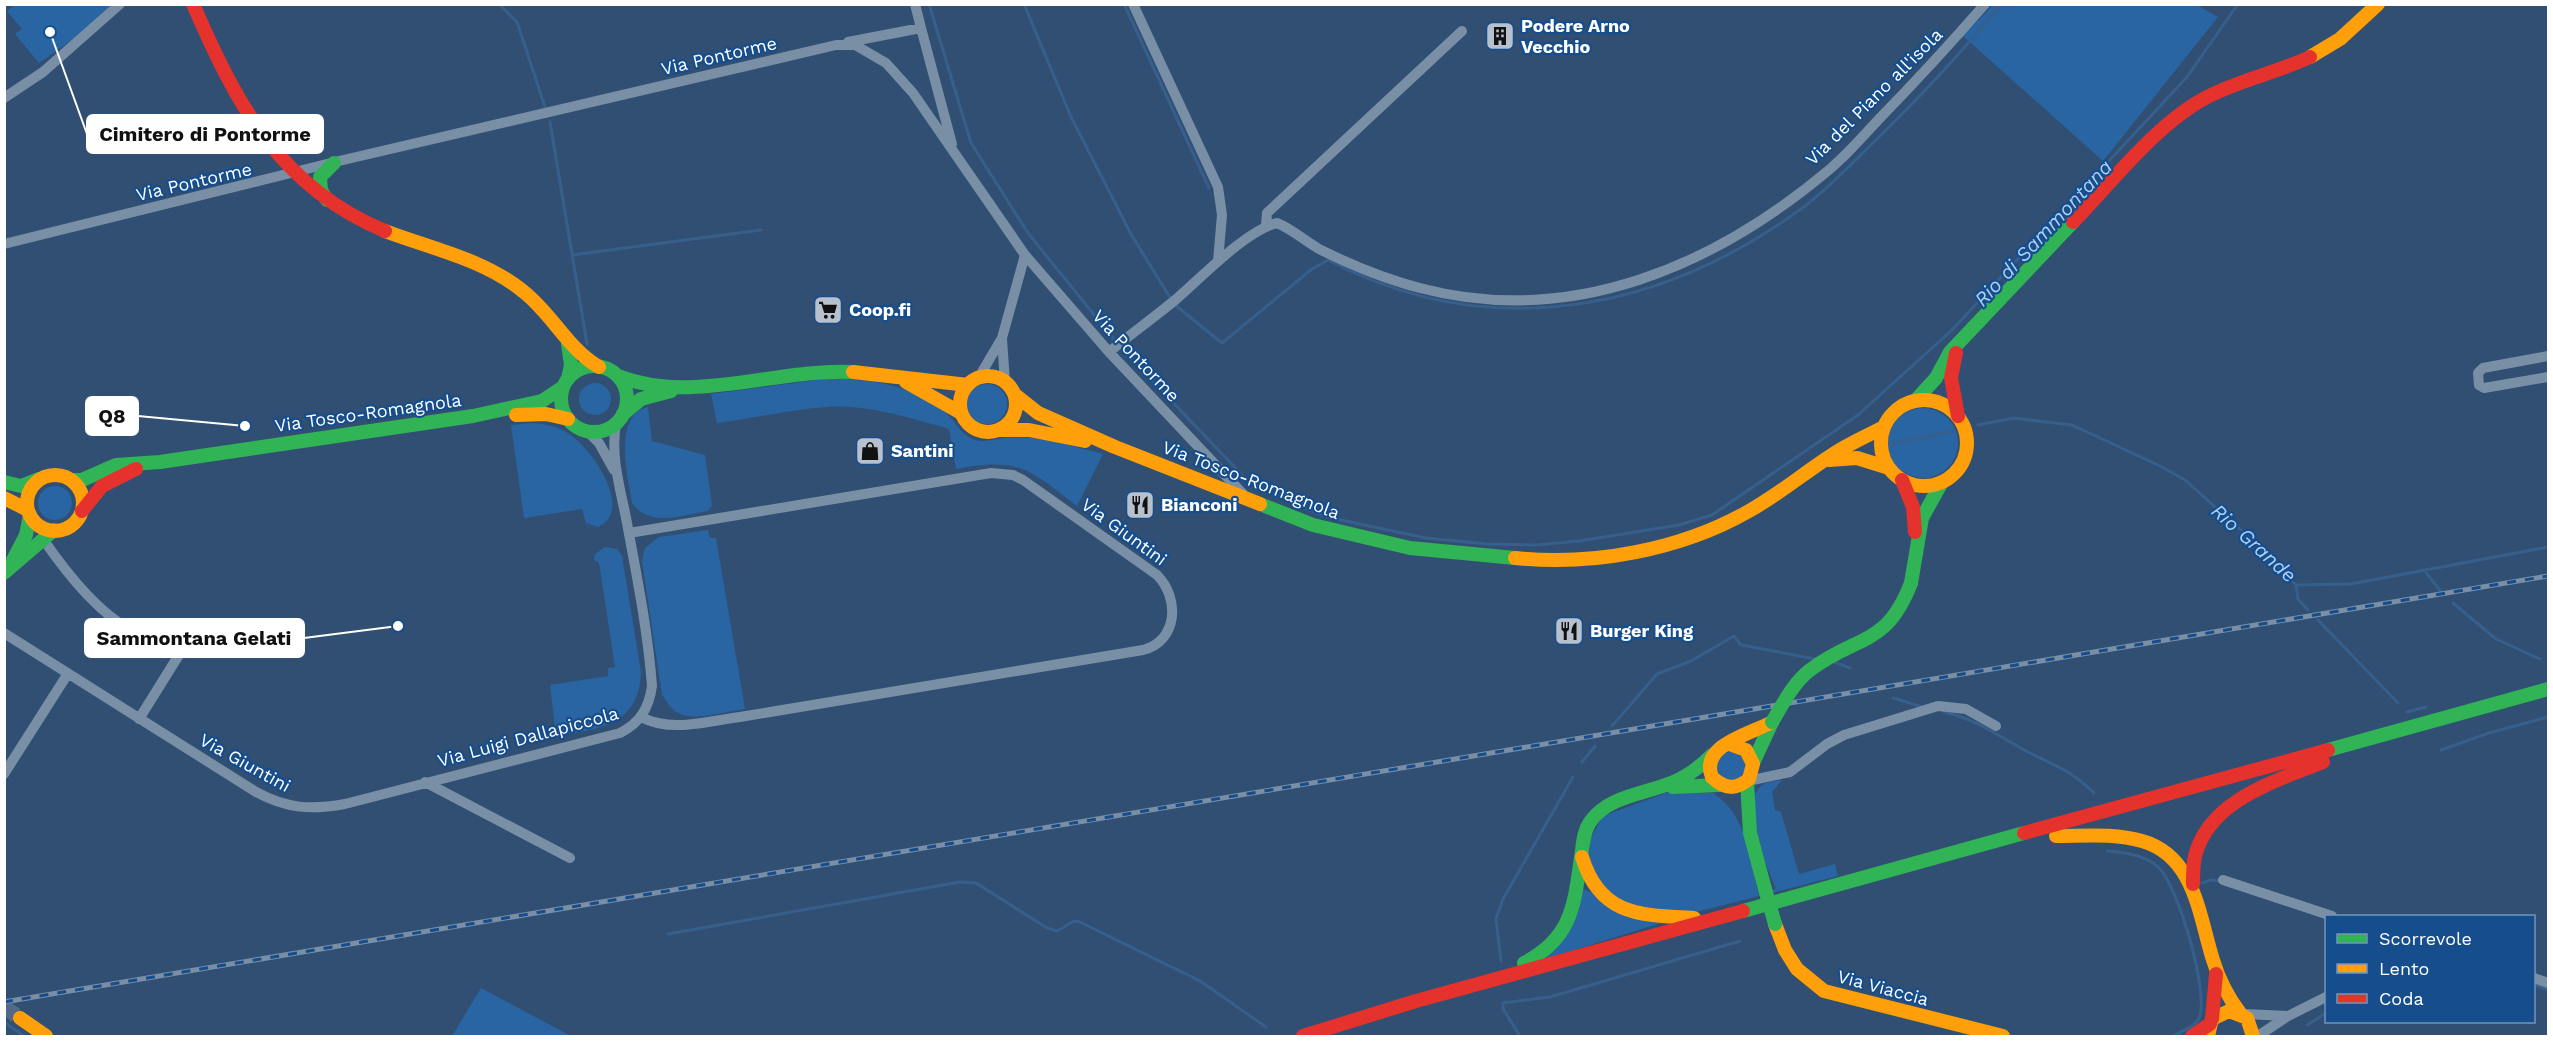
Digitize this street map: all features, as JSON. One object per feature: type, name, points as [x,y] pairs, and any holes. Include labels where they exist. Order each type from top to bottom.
[{"type":"main road","points":[[193,4],[238,99],[271,150],[293,174],[327,200],[374,227],[494,271],[539,304],[568,344],[583,358],[599,367],[630,382],[690,387]]},
{"type":"main road","points":[[1889,468],[1882,449],[1884,427],[1898,409],[1915,401],[1933,383],[1947,357],[2147,145],[2200,101],[2229,87],[2295,65],[2330,48],[2357,28],[2378,4]]},
{"type":"main road","points":[[327,200],[321,190],[320,177],[334,163]]},
{"type":"main road","points":[[568,344],[571,365],[561,404],[568,419]]},
{"type":"main road","points":[[1750,833],[1747,782],[1772,722],[1802,677],[1822,662],[1867,641],[1885,628],[1899,611],[1911,583],[1915,548],[1922,518],[1942,482],[1957,471],[1965,458],[1967,436],[1958,417],[1951,378],[1959,344]]},
{"type":"main road","name":"Via Tosco-Romagnola","points":[[71,480],[82,480],[116,465],[160,462],[474,416],[542,401],[582,369],[599,367]]},
{"type":"main road","points":[[588,432],[608,429],[641,399],[690,387],[834,371],[897,378],[974,381],[990,376],[1005,382],[1014,394],[1038,413],[1115,447]]},
{"type":"main road","points":[[618,376],[627,395],[619,420]]},
{"type":"main road","points":[[897,378],[961,413],[972,427],[989,432],[1029,430],[1115,447]]},
{"type":"main road","points":[[961,413],[961,395],[974,381]]},
{"type":"main road","points":[[998,430],[1012,418],[1015,410],[1014,394]]},
{"type":"main road","points":[[1915,401],[1936,402],[1958,417]]},
{"type":"main road","name":"Via Tosco-Romagnola","points":[[474,416],[546,414],[568,419],[588,432]]},
{"type":"main road","name":"Via Tosco-Romagnola","points":[[1115,447],[1313,525],[1384,544],[1466,555],[1544,561],[1631,553],[1699,535],[1749,512],[1820,462],[1884,427]]},
{"type":"main road","points":[[1820,462],[1857,459],[1889,468],[1902,480],[1913,507],[1915,548]]},
{"type":"main road","name":"Via Tosco-Romagnola","points":[[82,511],[93,494],[110,481],[127,472],[160,462]]},
{"type":"main road","points":[[4,483],[21,486],[55,475],[71,480],[82,494],[82,511],[71,525],[49,535],[4,572]]},
{"type":"main road","points":[[4,572],[22,544],[29,513],[29,493],[40,479]]},
{"type":"main road","points":[[1902,480],[1920,485],[1942,482]]},
{"type":"main road","points":[[4,498],[29,513],[49,535]]},
{"type":"main road","points":[[1303,1036],[1478,983],[2548,689]]},
{"type":"main road","points":[[1338,1036],[2548,700]]},
{"type":"main road","points":[[1478,983],[1537,957],[1558,940],[1568,924],[1574,906],[1585,831],[1597,814],[1622,800],[1685,777],[1718,748],[1772,722]]},
{"type":"main road","points":[[1729,744],[1743,748],[1753,763]]},
{"type":"main road","points":[[1712,755],[1710,772],[1750,833]]},
{"type":"main road","points":[[2253,1036],[2252,1025],[2241,1013],[2216,972],[2194,893],[2191,864],[2194,851],[2211,823],[2240,799],[2325,761]]},
{"type":"main road","points":[[1650,791],[1684,786],[1735,788],[1747,782]]},
{"type":"main road","name":"Via Viaccia","points":[[1750,833],[1775,924],[1785,950],[1797,969],[1824,991],[2002,1036]]},
{"type":"main road","points":[[2056,836],[2120,837],[2152,845],[2171,856],[2180,866],[2194,893]]},
{"type":"main road","points":[[1581,854],[1589,881],[1601,895],[1613,903],[1657,916],[1713,919]]},
{"type":"main road","points":[[2210,1027],[2216,972]]},
{"type":"main road","points":[[2192,1036],[2210,1027],[2224,1012],[2241,1013]]},
{"type":"main road","points":[[20,1018],[46,1036]]},
{"type":"street","points":[[4,98],[44,72],[120,4]]},
{"type":"street","points":[[915,4],[955,153]]},
{"type":"street","points":[[1133,4],[1218,187],[1222,215],[1218,261]]},
{"type":"street","name":"Via del Piano all'isola","points":[[1266,225],[1277,223],[1284,226],[1318,248],[1389,279],[1458,296],[1524,301],[1552,300],[1647,278],[1682,265],[1735,237],[1793,198],[1832,168],[1944,52],[1985,4]]},
{"type":"street","points":[[836,45],[921,28]]},
{"type":"street","points":[[1115,347],[1176,299],[1218,261],[1266,225],[1267,213],[1462,32]]},
{"type":"street","name":"Via Pontorme","points":[[4,244],[334,163],[836,45],[855,45],[886,63],[914,93],[1025,255],[1115,347],[1247,499]]},
{"type":"street","points":[[974,381],[1002,338],[1025,255]]},
{"type":"street","points":[[1002,338],[1005,382]]},
{"type":"street","points":[[2548,356],[2483,368],[2478,373],[2479,385],[2484,388],[2548,377]]},
{"type":"street","name":"Via Luigi Dallapiccola","points":[[425,782],[620,733],[641,717],[651,698],[652,686],[629,533],[617,476],[614,446],[619,420]]},
{"type":"street","name":"Via Luigi Dallapiccola","points":[[588,432],[600,443],[617,476]]},
{"type":"street","name":"Via Giuntini","points":[[629,533],[991,473],[1007,473],[1023,480],[1157,575],[1167,587],[1172,611],[1166,637],[1154,647],[1143,650],[740,717],[673,726],[653,724],[641,717]]},
{"type":"street","points":[[49,535],[78,583],[113,618],[132,631],[182,650],[139,719]]},
{"type":"street","name":"Via Giuntini","points":[[4,633],[67,675],[256,792],[287,806],[307,808],[337,805],[425,782]]},
{"type":"street","points":[[4,774],[67,675]]},
{"type":"street","points":[[1747,782],[1778,776],[1800,767],[1827,744],[1844,735],[1938,706],[1966,709],[1996,726]]},
{"type":"street","points":[[1753,763],[1778,776]]},
{"type":"street","points":[[425,782],[570,858]]},
{"type":"street","points":[[2223,880],[2329,915]]},
{"type":"street","points":[[2259,1036],[2288,1016],[2325,998]]},
{"type":"street","points":[[2241,1013],[2288,1016]]},
{"type":"shaded area","points":[[15,5],[111,5],[75,38],[39,63],[15,34],[22,29],[7,11]]},
{"type":"shaded area","points":[[1993,5],[2197,5],[2218,17],[2103,161],[1963,36]]},
{"type":"shaded area","points":[[833,378],[863,380],[907,390],[946,413],[964,434],[972,439],[986,441],[1004,438],[1032,438],[1103,454],[1077,506],[1022,469],[995,465],[956,469],[949,429],[919,420],[857,408],[826,407],[717,423],[711,394]]},
{"type":"shaded area","points":[[595,383],[607,387],[611,399],[607,411],[595,415],[583,411],[579,399],[583,387]]},
{"type":"shaded area","points":[[987,384],[1001,390],[1007,404],[1001,418],[987,424],[973,418],[967,404],[973,390]]},
{"type":"shaded area","points":[[648,407],[652,441],[705,455],[712,505],[708,511],[657,518],[639,511],[632,503],[626,464],[626,435],[630,422],[637,412]]},
{"type":"shaded area","points":[[1930,408],[1943,414],[1952,423],[1956,429],[1958,443],[1956,457],[1948,468],[1937,476],[1916,478],[1898,468],[1890,457],[1888,436],[1898,418],[1909,410]]},
{"type":"shaded area","points":[[533,423],[553,426],[568,433],[581,444],[599,468],[607,482],[612,508],[608,519],[598,527],[586,523],[582,509],[524,518],[511,425]]},
{"type":"shaded area","points":[[55,486],[67,491],[72,503],[67,515],[55,520],[43,515],[38,503],[43,491]]},
{"type":"shaded area","points":[[708,530],[710,538],[716,538],[745,709],[693,716],[675,711],[662,695],[642,561],[645,548],[659,537]]},
{"type":"shaded area","points":[[605,547],[617,549],[622,556],[641,672],[639,690],[633,704],[614,722],[587,731],[556,736],[550,685],[608,676],[608,668],[615,667],[599,563],[594,560],[595,554]]},
{"type":"shaded area","points":[[1731,752],[1741,756],[1745,766],[1741,776],[1731,780],[1721,776],[1717,766],[1721,756]]},
{"type":"shaded area","points":[[1782,780],[1772,792],[1775,810],[1781,812],[1799,874],[1835,864],[1838,876],[1692,913],[1622,904],[1588,871],[1590,839],[1603,816],[1669,792],[1713,793],[1724,802],[1740,825],[1758,893],[1776,889],[1756,835],[1753,804],[1756,792],[1764,784]]},
{"type":"shaded area","points":[[1580,888],[1667,921],[1546,959]]},
{"type":"shaded area","points":[[481,988],[571,1036],[452,1036]]},
{"type":"waterway","points":[[499,4],[517,22],[545,107]]},
{"type":"waterway","points":[[929,4],[971,143],[1028,233],[1116,342]]},
{"type":"waterway","points":[[1024,4],[1071,117],[1132,236],[1171,299]]},
{"type":"waterway","points":[[1124,4],[1209,188]]},
{"type":"waterway","points":[[1175,305],[1222,343],[1312,269],[1328,260],[1389,286],[1451,302],[1512,308],[1574,305],[1634,292],[1693,271],[1750,242],[1805,206],[1824,190],[1926,90],[2001,4]]},
{"type":"waterway","name":"Rio di Sammontana","points":[[1120,347],[1248,481],[1287,501],[1327,517],[1426,538],[1487,544],[1537,545],[1579,541],[1679,525],[1712,515],[1858,415],[1952,330],[2187,77],[2238,4]]},
{"type":"waterway","points":[[550,122],[587,344]]},
{"type":"waterway","points":[[572,255],[761,230]]},
{"type":"waterway","name":"Rio Grande","points":[[1978,425],[2014,418],[2072,425],[2160,466],[2185,480],[2251,539],[2296,585],[2351,584],[2548,547]]},
{"type":"waterway","name":"Rio Grande","points":[[1892,444],[1954,431]]},
{"type":"waterway","points":[[2424,570],[2442,593]]},
{"type":"waterway","points":[[2296,585],[2298,599],[2308,610]]},
{"type":"waterway","points":[[2453,603],[2496,639],[2540,659]]},
{"type":"waterway","points":[[2318,620],[2398,703]]},
{"type":"waterway","points":[[1612,726],[1657,674],[1691,661],[1734,636],[1741,645],[1816,659]]},
{"type":"waterway","points":[[1834,662],[1850,668]]},
{"type":"waterway","points":[[1893,698],[1923,707]]},
{"type":"waterway","points":[[2407,712],[2426,707]]},
{"type":"waterway","points":[[1944,712],[1977,724],[2062,769],[2094,793]]},
{"type":"waterway","points":[[2441,750],[2489,733],[2548,717]]},
{"type":"waterway","points":[[1582,762],[1595,746]]},
{"type":"waterway","points":[[1501,961],[1496,919],[1503,899],[1573,777]]},
{"type":"waterway","points":[[2107,851],[2142,858],[2159,868],[2167,879],[2183,917],[2196,965],[2201,1005],[2197,1021],[2174,1036]]},
{"type":"waterway","points":[[2202,883],[2211,880],[2220,881]]},
{"type":"waterway","points":[[668,934],[960,882],[976,883],[1047,928],[1057,931],[1074,921],[1080,922],[1200,981],[1266,1027]]},
{"type":"waterway","points":[[1520,1036],[1503,1009],[1503,1003],[1550,997],[1740,941]]},
{"type":"waterway","points":[[2535,985],[2548,990]]},
{"type":"waterway","points":[[2307,1025],[2325,1014]]},
{"type":"waterway","points":[[4,1022],[24,1036]]},
{"type":"tunnel","points":[[4,1007],[20,1018]]},
{"type":"railway","points":[[4,1002],[2548,576]]},
{"type":"traffic: fast","points":[[327,200],[321,190],[320,177],[334,163]]},
{"type":"traffic: fast","points":[[1915,401],[1936,378],[1950,352],[2073,222]]},
{"type":"traffic: fast","points":[[568,344],[571,365],[568,379]]},
{"type":"traffic: fast","points":[[594,366],[607,369],[617,376],[624,386],[627,399],[624,412],[617,422],[607,429],[594,432],[581,429],[571,422],[564,412],[561,399],[564,386],[571,376],[581,369],[594,366]]},
{"type":"traffic: fast","points":[[618,376],[646,384],[676,387],[735,383],[824,372],[853,372]]},
{"type":"traffic: fast","points":[[71,480],[82,480],[116,465],[160,462],[473,416],[542,401],[563,387]]},
{"type":"traffic: fast","points":[[623,414],[641,399],[671,391]]},
{"type":"traffic: fast","points":[[4,482],[21,486],[39,479]]},
{"type":"traffic: fast","points":[[1911,583],[1922,518],[1942,482]]},
{"type":"traffic: fast","points":[[1260,504],[1313,525],[1410,548],[1515,558]]},
{"type":"traffic: fast","points":[[12,562],[26,535],[30,515]]},
{"type":"traffic: fast","points":[[4,573],[54,530]]},
{"type":"traffic: fast","points":[[1772,722],[1804,675],[1827,659],[1880,630],[1901,604],[1911,583]]},
{"type":"traffic: fast","points":[[2328,750],[2548,689]]},
{"type":"traffic: fast","points":[[1753,763],[1772,722]]},
{"type":"traffic: fast","points":[[1524,963],[1552,943],[1568,919],[1576,891],[1585,834],[1590,822],[1598,813],[1616,801],[1682,778],[1712,755]]},
{"type":"traffic: fast","points":[[1747,782],[1750,833],[1765,889]]},
{"type":"traffic: fast","points":[[1673,787],[1719,785]]},
{"type":"traffic: fast","points":[[1743,911],[2024,833]]},
{"type":"traffic: fast","points":[[1765,889],[1775,924]]},
{"type":"traffic: slow","points":[[2310,57],[2340,39],[2378,4]]},
{"type":"traffic: slow","points":[[385,231],[475,263],[508,281],[534,301],[578,351],[599,367]]},
{"type":"traffic: slow","points":[[853,372],[968,385]]},
{"type":"traffic: slow","points":[[988,376],[999,378],[1008,384],[1014,393],[1016,404],[1014,415],[1008,424],[999,430],[988,432],[977,430],[968,424],[962,415],[960,404],[962,393],[968,384],[977,378],[988,376]]},
{"type":"traffic: slow","points":[[906,382],[961,413]]},
{"type":"traffic: slow","points":[[1014,394],[1038,413],[1115,447],[1260,504]]},
{"type":"traffic: slow","points":[[1924,400],[1948,407],[1960,419],[1967,443],[1960,467],[1948,479],[1924,486],[1900,479],[1888,467],[1881,443],[1888,419],[1900,407],[1924,400]]},
{"type":"traffic: slow","points":[[516,415],[546,414],[568,419]]},
{"type":"traffic: slow","points":[[1515,558],[1575,560],[1605,557],[1636,552],[1695,536],[1749,511],[1838,451],[1884,427]]},
{"type":"traffic: slow","points":[[998,430],[1029,430],[1085,441]]},
{"type":"traffic: slow","points":[[1829,460],[1857,458],[1889,468]]},
{"type":"traffic: slow","points":[[55,475],[66,477],[75,483],[81,492],[83,503],[81,514],[75,523],[66,529],[55,531],[44,529],[35,523],[29,514],[27,503],[29,492],[35,483],[44,477],[55,475]]},
{"type":"traffic: slow","points":[[4,498],[28,510]]},
{"type":"traffic: slow","points":[[1729,744],[1746,750],[1753,764],[1749,779],[1730,787],[1712,777],[1710,766],[1713,757],[1729,742],[1772,722]]},
{"type":"traffic: slow","points":[[2056,836],[2131,838],[2160,849],[2173,860],[2184,874],[2192,890],[2218,974],[2240,1013]]},
{"type":"traffic: slow","points":[[1582,857],[1590,876],[1600,891],[1624,909],[1640,913],[1694,918]]},
{"type":"traffic: slow","points":[[1775,924],[1785,950],[1797,969],[1824,991],[2003,1036]]},
{"type":"traffic: slow","points":[[2208,1036],[2212,1019],[2229,1011],[2247,1018],[2253,1036]]},
{"type":"traffic: slow","points":[[20,1018],[46,1036]]},
{"type":"traffic: jam","points":[[193,4],[226,75],[265,138],[289,166],[316,191],[348,213],[385,231]]},
{"type":"traffic: jam","points":[[2073,222],[2153,137],[2188,108],[2219,91],[2310,57]]},
{"type":"traffic: jam","points":[[1956,353],[1951,378],[1958,416]]},
{"type":"traffic: jam","points":[[82,511],[102,486],[136,469]]},
{"type":"traffic: jam","points":[[1902,480],[1913,507],[1915,532]]},
{"type":"traffic: jam","points":[[2024,833],[2328,750]]},
{"type":"traffic: jam","points":[[2193,884],[2195,856],[2214,820],[2247,795],[2323,762]]},
{"type":"traffic: jam","points":[[1303,1036],[1416,1001],[1743,911]]},
{"type":"traffic: jam","points":[[2212,1019],[2216,974]]},
{"type":"traffic: jam","points":[[2192,1036],[2210,1024]]},
{"type":"place","name":"Cimitero di Pontorme","points":[[50,32]]},
{"type":"place","name":"Podere Arno Vecchio","points":[[1500,36]]},
{"type":"place","name":"Coop.fi","points":[[828,310]]},
{"type":"place","name":"Q8","points":[[245,426]]},
{"type":"place","name":"Santini","points":[[870,451]]},
{"type":"place","name":"Bianconi","points":[[1140,505]]},
{"type":"place","name":"Sammontana Gelati","points":[[398,626]]},
{"type":"place","name":"Burger King","points":[[1569,631]]}]
